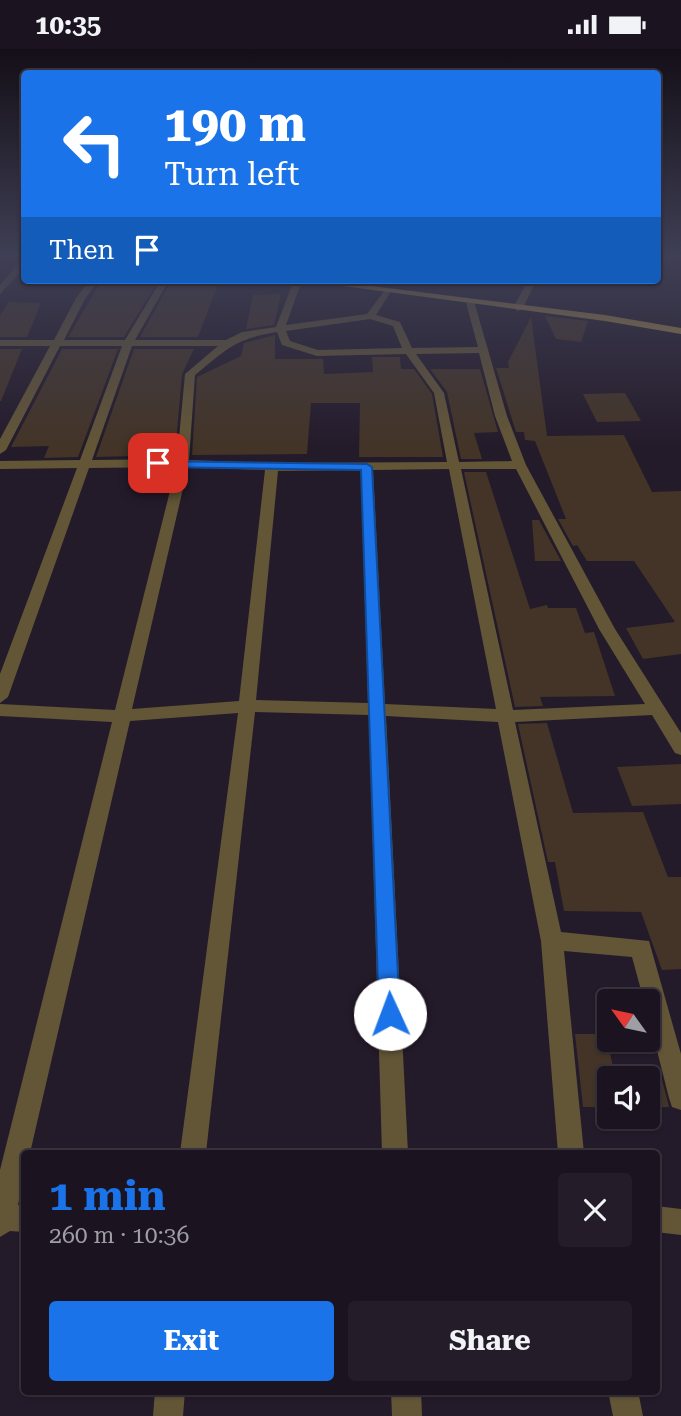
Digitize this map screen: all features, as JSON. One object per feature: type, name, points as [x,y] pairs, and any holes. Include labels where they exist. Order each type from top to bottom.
[{"type":"main road","points":[[594,319],[681,331]]},
{"type":"street","points":[[0,450],[69,319]]},
{"type":"street","points":[[0,697],[129,341],[142,319]]},
{"type":"street","points":[[284,319],[280,329],[286,343],[317,353],[482,350]]},
{"type":"street","points":[[23,1150],[120,716],[183,463],[190,374],[228,343],[245,334],[351,319]]},
{"type":"street","points":[[379,319],[397,324],[408,350],[439,393],[552,941],[571,1150]]},
{"type":"street","points":[[475,319],[501,416],[520,465],[607,629],[681,748]]},
{"type":"street","points":[[0,343],[228,343]]},
{"type":"street","points":[[0,465],[520,465]]},
{"type":"street","points":[[193,1150],[247,706],[272,467]]},
{"type":"street","points":[[367,467],[395,1150]]},
{"type":"street","points":[[0,710],[120,716],[247,706],[378,708],[506,716],[656,709]]},
{"type":"street","points":[[552,941],[641,948],[681,1098]]},
{"type":"street","points":[[7,1219],[21,1157]]},
{"type":"street","points":[[660,1219],[681,1222]]},
{"type":"street","points":[[168,1416],[170,1395]]},
{"type":"street","points":[[406,1395],[407,1416]]},
{"type":"street","points":[[623,1395],[628,1416]]},
{"type":"building","points":[[0,319],[34,319],[27,337],[0,337]]},
{"type":"building","points":[[79,319],[135,319],[124,337],[68,337]]},
{"type":"building","points":[[150,319],[205,319],[198,337],[140,337]]},
{"type":"building","points":[[248,319],[275,319],[274,325],[246,329]]},
{"type":"building","points":[[531,319],[547,436],[624,435],[652,492],[681,491],[681,654],[643,659],[626,628],[675,622],[634,561],[587,561],[577,545],[573,546],[558,519],[566,519],[535,441],[525,440],[524,432],[516,432],[496,368],[509,368],[508,362]]},
{"type":"building","points":[[546,319],[588,321],[581,342],[556,339]]},
{"type":"building","points":[[275,335],[275,359],[323,359],[324,374],[373,372],[372,357],[400,357],[401,369],[414,369],[432,394],[443,457],[359,457],[360,403],[311,403],[307,454],[192,455],[197,377],[241,356],[244,343]]},
{"type":"building","points":[[0,349],[22,349],[1,401],[0,401]]},
{"type":"building","points":[[62,349],[118,349],[78,457],[44,458],[49,446],[11,447]]},
{"type":"building","points":[[134,349],[194,349],[182,374],[175,455],[96,457]]},
{"type":"building","points":[[430,369],[480,369],[498,432],[474,433],[482,459],[461,459],[447,392]]},
{"type":"building","points":[[625,393],[641,421],[597,422],[583,394]]},
{"type":"building","points":[[464,472],[486,472],[530,609],[547,605],[548,608],[576,608],[585,633],[594,632],[615,696],[540,697],[543,706],[515,707]]},
{"type":"building","points":[[532,520],[539,520],[561,561],[535,561]]},
{"type":"building","points":[[547,723],[573,813],[643,812],[668,877],[681,877],[681,969],[662,970],[641,912],[564,911],[555,862],[548,862],[518,724]]},
{"type":"building","points":[[681,764],[681,804],[632,806],[617,767]]},
{"type":"building","points":[[575,1034],[597,1034],[597,1052],[610,1052],[613,1066],[597,1066],[597,1107],[583,1107]]},
{"type":"building","points":[[660,1072],[669,1107],[660,1107]]},
{"type":"route","points":[[158,463],[367,467],[390,1014]]}]
